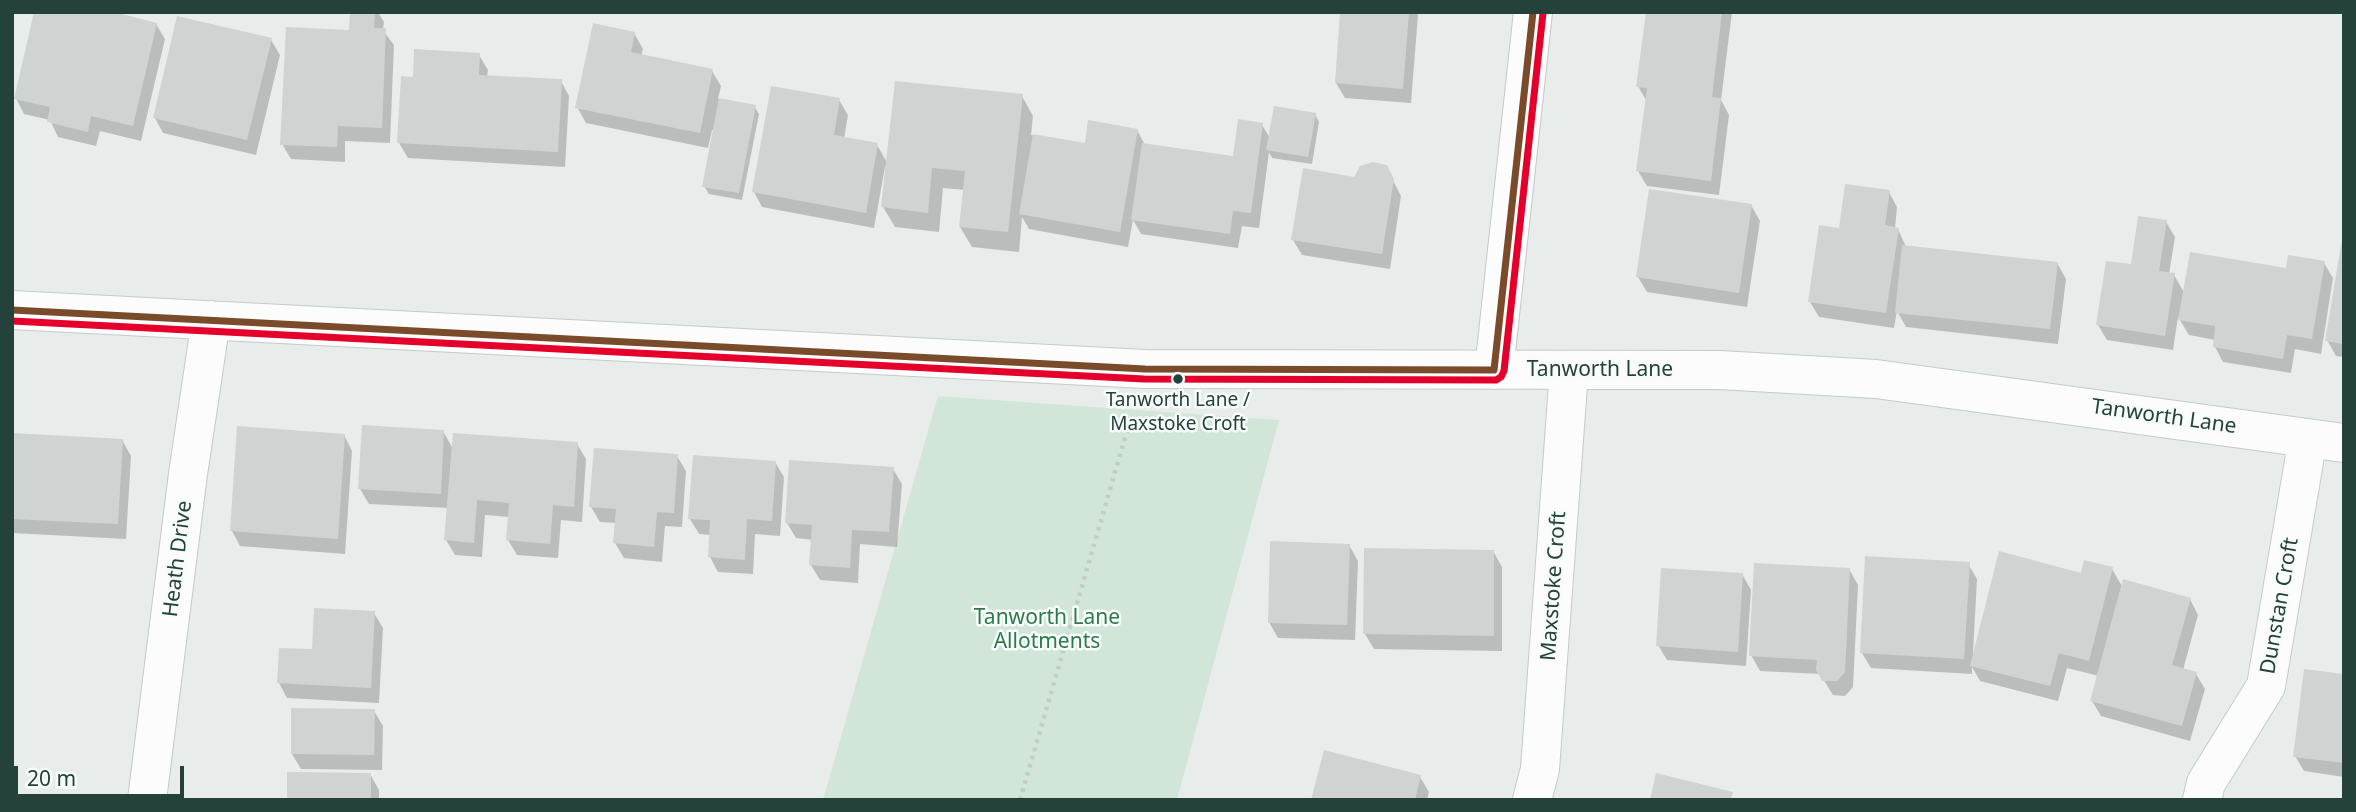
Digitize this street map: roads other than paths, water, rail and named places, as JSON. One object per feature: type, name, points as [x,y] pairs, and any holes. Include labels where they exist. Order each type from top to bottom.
[{"type":"street","points":[[1494,370],[1533,12]]},
{"type":"street","name":"Tanworth Lane","points":[[12,310],[1145,369],[1720,370],[1876,379],[2326,441]]},
{"type":"street","name":"Heath Drive","points":[[147,800],[188,474],[212,320]]},
{"type":"street","name":"Maxstoke Croft","points":[[1532,800],[1540,769],[1569,371]]},
{"type":"street","name":"Dunstan Croft","points":[[2203,800],[2206,783],[2266,686],[2326,441]]},
{"type":"place","name":"Tanworth Lane / Maxstoke Croft","points":[[1178,379]]},
{"type":"park label","name":"Tanworth Lane Allotments","points":[[1047,630]]}]
